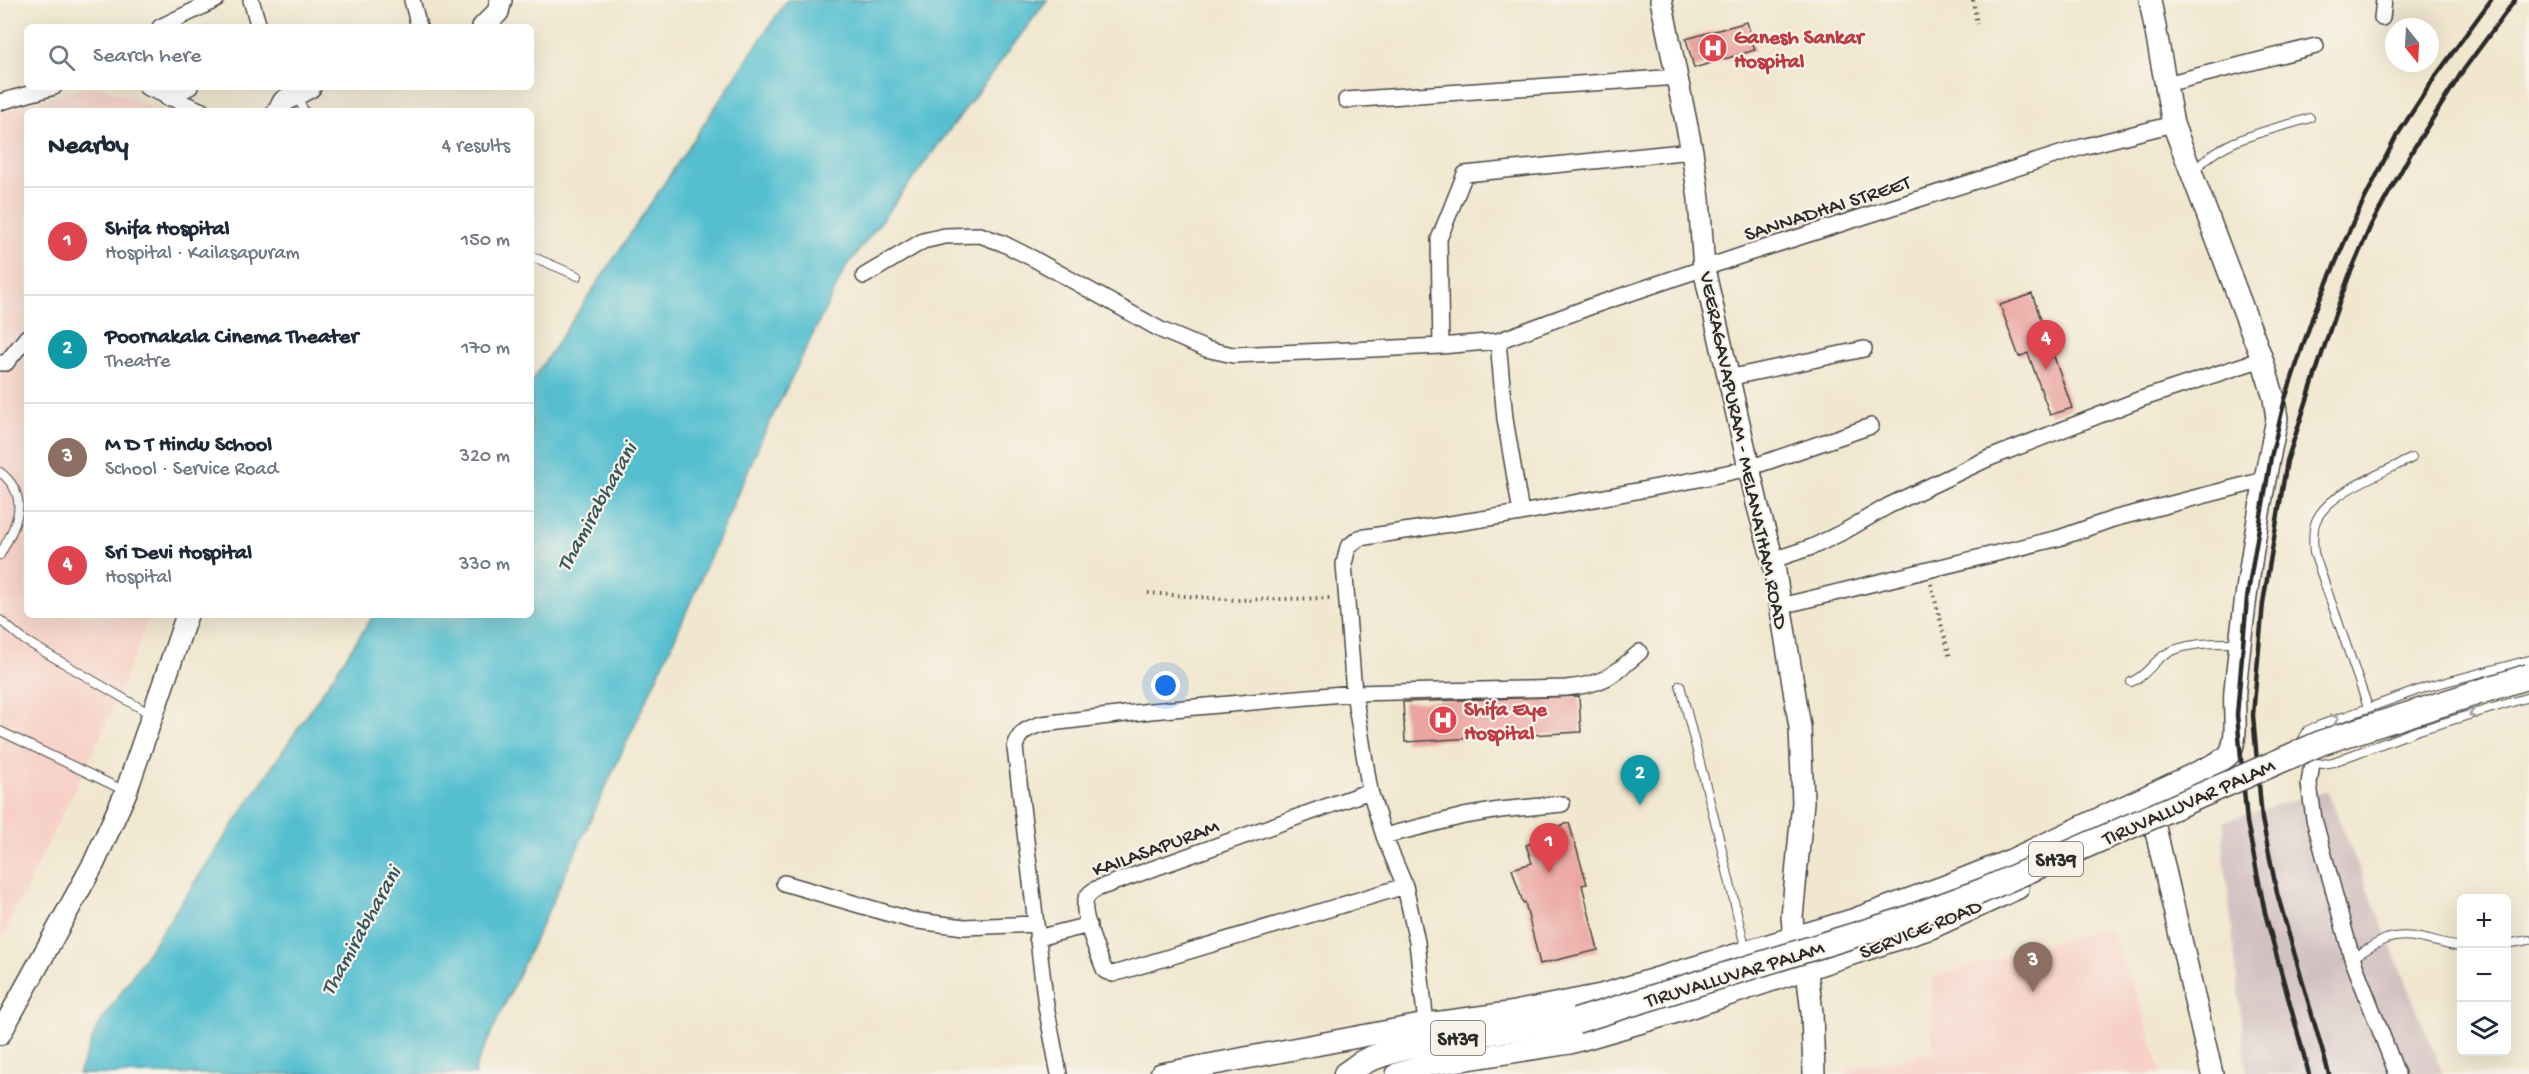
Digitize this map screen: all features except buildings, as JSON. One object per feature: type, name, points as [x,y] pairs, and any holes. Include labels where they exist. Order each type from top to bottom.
[{"type":"main road","points":[[486,24],[498,12],[501,0]]},
{"type":"main road","name":"VEERAGAVAPURAM - MELANATHAM ROAD","points":[[1661,0],[1692,151],[1699,199],[1704,269],[1749,468],[1773,560],[1801,738],[1803,802],[1792,916],[1794,938],[1807,971],[1812,1013],[1814,1074]]},
{"type":"main road","points":[[1161,1074],[1426,1024],[1509,1013],[1601,995],[1794,938],[1852,920],[2011,860],[2215,764],[2229,754],[2233,739],[2234,697],[2244,601],[2264,480],[2277,419],[2274,398],[2262,359],[2173,124],[2150,0]]},
{"type":"main road","points":[[0,1034],[94,863],[126,792],[186,618]]},
{"type":"main road","name":"TIRUVALLUVAR PALAM","points":[[1346,1074],[1368,1060],[1404,1049],[1440,1041],[1576,1021],[1900,921],[1961,899],[2323,742],[2529,676]]},
{"type":"main road","points":[[2148,795],[2153,825],[2212,1074]]},
{"type":"main road","name":"SERVICE ROAD","points":[[1397,1074],[1422,1066],[1570,1043],[1807,971],[1931,928],[2220,795]]},
{"type":"street","points":[[166,24],[216,0]]},
{"type":"street","points":[[251,0],[258,24]]},
{"type":"street","points":[[412,0],[418,24]]},
{"type":"street","points":[[2382,18],[2384,0]]},
{"type":"street","points":[[2166,84],[2316,46]]},
{"type":"street","points":[[1346,100],[1678,77]]},
{"type":"street","points":[[0,102],[43,90]]},
{"type":"street","points":[[152,90],[194,108]]},
{"type":"street","points":[[167,98],[183,90]]},
{"type":"street","name":"SANNADHAI STREET","points":[[864,276],[923,241],[945,236],[980,235],[1034,259],[1161,330],[1206,349],[1233,356],[1441,346],[1498,340],[1592,306],[2082,147],[2173,124]]},
{"type":"street","points":[[1441,346],[1439,239],[1465,174],[1692,151]]},
{"type":"street","points":[[1498,340],[1505,419],[1521,513]]},
{"type":"street","points":[[0,363],[6,363],[24,342]]},
{"type":"street","points":[[1728,378],[1864,349]]},
{"type":"street","points":[[1773,560],[1812,547],[1888,506],[1987,459],[2142,399],[2262,359]]},
{"type":"street","points":[[1426,1024],[1417,942],[1405,886],[1384,836],[1370,791],[1354,693],[1344,564],[1348,547],[1359,538],[1521,513],[1749,468],[1871,426]]},
{"type":"street","points":[[1781,606],[2059,538],[2124,516],[2264,480]]},
{"type":"street","points":[[1059,1074],[1046,1006],[1015,748],[1017,738],[1026,729],[1042,724],[1151,711],[1354,693],[1566,688],[1593,685],[1609,678],[1640,652]]},
{"type":"street","points":[[2310,760],[2309,784],[2314,819],[2352,958],[2397,1074]]},
{"type":"street","name":"KAILASAPURAM","points":[[1370,791],[1095,889],[1088,894],[1084,902],[1089,925],[1105,971],[1113,974],[1405,886]]},
{"type":"street","points":[[1384,836],[1473,814],[1562,804]]},
{"type":"street","points":[[784,883],[911,920],[964,927],[1037,931],[1089,925]]},
{"type":"lane","points":[[2192,175],[2201,163],[2228,146],[2310,118]]},
{"type":"lane","points":[[534,257],[578,276]]},
{"type":"lane","points":[[2368,707],[2314,553],[2313,536],[2316,521],[2326,506],[2348,491],[2412,458]]},
{"type":"lane","points":[[0,472],[12,481],[17,494],[19,510],[13,531],[0,555]]},
{"type":"lane","points":[[0,620],[24,640],[154,715]]},
{"type":"lane","points":[[2131,682],[2140,678],[2163,655],[2172,651],[2208,644],[2240,643]]},
{"type":"lane","points":[[2310,760],[2302,741],[2308,730],[2427,687],[2529,660]]},
{"type":"lane","points":[[1680,685],[1746,952]]},
{"type":"lane","points":[[2296,762],[2310,760],[2323,764],[2333,762],[2416,731],[2529,697]]},
{"type":"lane","points":[[0,731],[126,792]]},
{"type":"lane","points":[[2352,958],[2397,936],[2457,946]]},
{"type":"lane","points":[[2511,943],[2529,940]]},
{"type":"path","points":[[1973,0],[1977,24]]},
{"type":"path","points":[[1928,571],[1950,658]]},
{"type":"path","points":[[1148,593],[1265,601],[1347,598]]},
{"type":"shaded area","points":[[75,90],[109,90],[153,108],[24,108],[24,618],[149,618],[112,712],[0,941],[0,113]]},
{"type":"shaded area","points":[[2327,790],[2443,1074],[2247,1074],[2223,843],[2225,821]]},
{"type":"shaded area","points":[[2098,930],[2110,931],[2141,1007],[2162,1074],[1847,1074],[1847,1070],[1933,1052],[1932,977]]},
{"type":"water","name":"Thamirabharani","points":[[787,0],[1047,0],[845,269],[762,438],[674,640],[476,1066],[475,1074],[78,1074],[97,1028],[372,618],[534,618],[534,378]]},
{"type":"railway","points":[[2309,1074],[2265,913],[2247,822],[2237,715],[2247,598],[2271,457],[2285,399],[2314,313],[2353,222],[2396,137],[2435,77],[2491,0]]},
{"type":"railway","points":[[2329,1074],[2277,893],[2262,819],[2253,715],[2263,603],[2287,461],[2334,317],[2371,225],[2414,148],[2462,72],[2515,0]]},
{"type":"place","name":"Ganesh Sankar Hospital","points":[[1713,48]]},
{"type":"place","name":"Sri Devi Hospital","points":[[2046,370]]},
{"type":"place","name":"Shifa Eye Hospital","points":[[1443,720]]},
{"type":"place","name":"Poornakala Cinema Theater","points":[[1640,805]]},
{"type":"place","name":"Shifa Hospital","points":[[1549,873]]},
{"type":"place","name":"M D T Hindu School","points":[[2033,992]]}]
